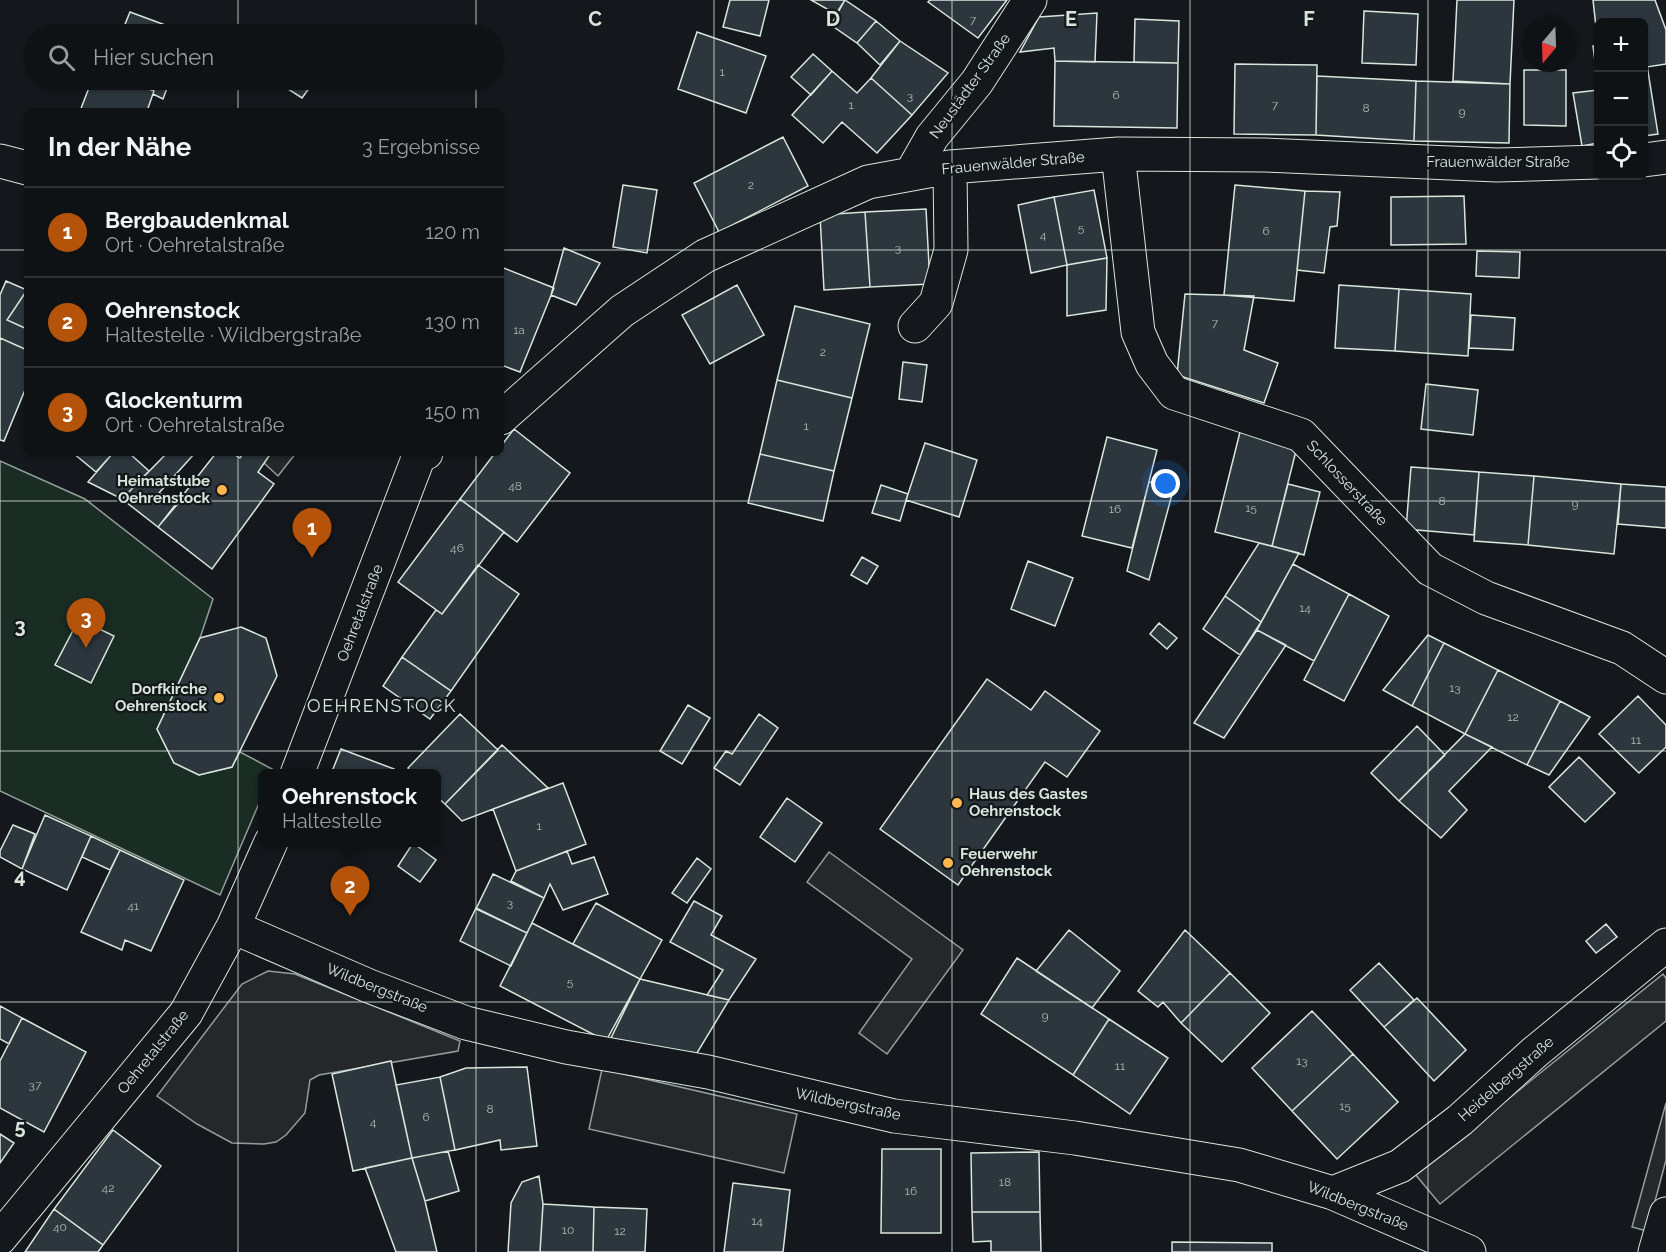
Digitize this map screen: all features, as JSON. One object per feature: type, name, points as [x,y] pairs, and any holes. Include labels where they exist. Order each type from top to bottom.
[{"type":"street","name":"Neustädter Straße","points":[[911,174],[932,137],[977,82],[1030,0]]},
{"type":"street","name":"Frauenwälder Straße","points":[[504,415],[622,311],[705,256],[868,182],[951,167],[1118,154],[1264,155],[1497,165],[1594,162]]},
{"type":"street","name":"Schlosserstraße","points":[[1118,154],[1138,332],[1152,364],[1174,393],[1301,435],[1430,569],[1486,598],[1622,648],[1666,676]]},
{"type":"street","points":[[1648,159],[1666,157]]},
{"type":"street","points":[[0,161],[24,167]]},
{"type":"street","points":[[915,326],[936,303],[945,277],[951,250],[951,167]]},
{"type":"street","name":"Oehretalstraße","points":[[299,769],[420,456]]},
{"type":"street","name":"Oehretalstraße","points":[[0,1238],[186,1013],[233,927],[269,847]]},
{"type":"street","name":"Wildbergstraße","points":[[233,927],[369,986],[477,1026],[566,1047],[708,1072],[894,1116],[1075,1138],[1239,1165],[1333,1193],[1469,1252]]},
{"type":"street","name":"Heidelbergstraße","points":[[1333,1193],[1400,1166],[1460,1120],[1535,1052],[1666,945]]},
{"type":"street","points":[[1655,1252],[1666,1214]]},
{"type":"green space","points":[[0,461],[85,499],[213,599],[200,638],[157,729],[174,763],[199,775],[232,767],[240,752],[272,769],[258,769],[258,806],[220,895],[0,791]]},
{"type":"shaded area","points":[[264,456],[294,456],[278,476],[264,463]]},
{"type":"shaded area","points":[[829,852],[963,950],[887,1054],[859,1033],[912,959],[807,882]]},
{"type":"shaded area","points":[[268,971],[295,974],[460,1041],[458,1051],[319,1075],[310,1080],[305,1113],[286,1135],[276,1142],[264,1144],[232,1143],[197,1124],[157,1096],[242,984]]},
{"type":"shaded area","points":[[1663,974],[1666,978],[1666,1021],[1440,1204],[1415,1174]]},
{"type":"shaded area","points":[[602,1069],[797,1114],[784,1173],[589,1129]]},
{"type":"shaded area","points":[[1666,1103],[1666,1160],[1647,1231],[1632,1227]]},
{"type":"building","points":[[730,0],[769,0],[760,36],[723,27]]},
{"type":"building","points":[[811,0],[845,0],[836,14]]},
{"type":"building","points":[[845,0],[876,21],[857,43],[831,25]]},
{"type":"building","points":[[930,0],[1007,0],[978,38],[928,2]]},
{"type":"building","points":[[1457,0],[1514,0],[1510,84],[1453,81]]},
{"type":"building","points":[[1593,0],[1655,0],[1666,30],[1666,64],[1648,67],[1648,18],[1595,18]]},
{"type":"building","points":[[1364,11],[1418,14],[1416,65],[1362,63]]},
{"type":"building","points":[[130,12],[163,24],[125,24]]},
{"type":"building","points":[[1097,13],[1095,62],[1055,61],[1054,48],[1020,52],[1039,17]]},
{"type":"building","points":[[1135,19],[1179,21],[1178,63],[1134,62]]},
{"type":"building","points":[[876,21],[900,41],[880,65],[857,43]]},
{"type":"building","points":[[697,32],[766,56],[746,113],[678,89]]},
{"type":"building","points":[[900,41],[948,73],[912,115],[871,78]]},
{"type":"building","points":[[813,54],[832,71],[811,95],[791,77]]},
{"type":"building","points":[[1055,61],[1178,63],[1177,128],[1054,126]]},
{"type":"building","points":[[1235,64],[1317,65],[1316,135],[1234,134]]},
{"type":"building","points":[[832,71],[857,93],[871,78],[912,115],[877,153],[842,122],[823,143],[792,115]]},
{"type":"building","points":[[1648,71],[1658,134],[1648,135]]},
{"type":"building","points":[[1524,72],[1566,72],[1566,126],[1524,125]]},
{"type":"building","points":[[1317,76],[1416,81],[1414,141],[1316,135]]},
{"type":"building","points":[[1416,81],[1510,84],[1509,143],[1414,141]]},
{"type":"building","points":[[88,90],[154,91],[148,108],[81,108]]},
{"type":"building","points":[[151,90],[166,90],[163,99],[153,94],[154,91]]},
{"type":"building","points":[[290,90],[308,90],[302,98]]},
{"type":"building","points":[[1594,90],[1594,144],[1582,146],[1573,93]]},
{"type":"building","points":[[783,137],[808,186],[719,232],[694,183]]},
{"type":"building","points":[[623,185],[657,190],[647,253],[613,247]]},
{"type":"building","points":[[1235,185],[1305,191],[1294,301],[1224,295]]},
{"type":"building","points":[[1094,190],[1107,258],[1067,265],[1054,197]]},
{"type":"building","points":[[1305,191],[1340,192],[1337,226],[1330,227],[1324,273],[1297,270]]},
{"type":"building","points":[[1464,196],[1466,244],[1391,245],[1391,197]]},
{"type":"building","points":[[1054,197],[1067,265],[1031,273],[1018,205]]},
{"type":"building","points":[[926,209],[930,284],[870,287],[865,212]]},
{"type":"building","points":[[865,212],[870,287],[824,290],[820,215]]},
{"type":"building","points":[[564,248],[600,263],[576,305],[551,295]]},
{"type":"building","points":[[1477,251],[1520,252],[1519,278],[1476,276]]},
{"type":"building","points":[[1107,258],[1106,310],[1067,316],[1067,265]]},
{"type":"building","points":[[504,268],[554,288],[520,372],[504,366]]},
{"type":"building","points":[[6,281],[24,289],[24,294],[7,320],[24,328],[24,349],[0,338],[0,295]]},
{"type":"building","points":[[737,285],[764,335],[710,364],[682,315]]},
{"type":"building","points":[[1339,285],[1399,289],[1395,351],[1335,348]]},
{"type":"building","points":[[1399,289],[1471,294],[1468,356],[1395,351]]},
{"type":"building","points":[[24,294],[24,328],[7,320]]},
{"type":"building","points":[[1185,294],[1254,296],[1244,350],[1278,363],[1264,403],[1177,375]]},
{"type":"building","points":[[795,306],[870,324],[852,398],[777,380]]},
{"type":"building","points":[[1471,315],[1515,318],[1513,350],[1469,348]]},
{"type":"building","points":[[0,338],[24,349],[24,392],[4,441],[0,440]]},
{"type":"building","points":[[903,362],[927,365],[922,402],[899,399]]},
{"type":"building","points":[[777,380],[852,398],[834,471],[760,454]]},
{"type":"building","points":[[1426,384],[1478,390],[1473,435],[1421,429]]},
{"type":"building","points":[[514,429],[570,473],[517,542],[460,499],[493,456],[504,456],[504,442]]},
{"type":"building","points":[[1240,432],[1297,447],[1272,546],[1215,532]]},
{"type":"building","points":[[1107,437],[1157,450],[1132,548],[1082,536]]},
{"type":"building","points":[[925,443],[977,460],[959,517],[906,500]]},
{"type":"building","points":[[760,454],[834,471],[823,521],[748,503]]},
{"type":"building","points":[[77,456],[110,456],[96,472]]},
{"type":"building","points":[[110,456],[132,456],[149,471],[122,499],[88,482]]},
{"type":"building","points":[[164,456],[192,456],[159,493],[181,500],[158,527],[122,499]]},
{"type":"building","points":[[214,456],[240,458],[241,456],[269,456],[258,472],[274,484],[212,569],[158,527]]},
{"type":"building","points":[[1411,467],[1479,472],[1474,535],[1406,529]]},
{"type":"building","points":[[1479,472],[1534,476],[1528,545],[1474,541]]},
{"type":"building","points":[[1534,476],[1621,484],[1614,554],[1528,545]]},
{"type":"building","points":[[1149,482],[1174,487],[1149,580],[1127,571]]},
{"type":"building","points":[[1288,484],[1320,492],[1304,555],[1272,546]]},
{"type":"building","points":[[1621,484],[1666,487],[1666,528],[1618,524]]},
{"type":"building","points":[[881,485],[908,494],[900,521],[872,513]]},
{"type":"building","points":[[460,499],[504,532],[442,614],[398,582]]},
{"type":"building","points":[[1259,543],[1299,553],[1261,622],[1225,596]]},
{"type":"building","points":[[862,557],[878,566],[867,584],[851,575]]},
{"type":"building","points":[[1028,561],[1073,578],[1055,626],[1011,609]]},
{"type":"building","points":[[1293,564],[1349,594],[1314,661],[1257,630]]},
{"type":"building","points":[[478,565],[519,594],[451,691],[402,657],[436,610],[442,614]]},
{"type":"building","points":[[1349,594],[1389,616],[1344,701],[1304,680]]},
{"type":"building","points":[[1225,596],[1261,622],[1240,655],[1203,629]]},
{"type":"building","points":[[79,619],[114,636],[91,683],[55,665]]},
{"type":"building","points":[[1159,623],[1177,638],[1167,649],[1150,634]]},
{"type":"building","name":"Dorfkirche Oehrenstock","points":[[241,627],[266,638],[277,676],[232,767],[199,775],[174,763],[157,729],[200,638]]},
{"type":"building","points":[[1257,630],[1286,645],[1224,738],[1194,723]]},
{"type":"building","points":[[1428,635],[1444,643],[1412,706],[1383,690]]},
{"type":"building","points":[[1444,643],[1498,670],[1465,734],[1412,706]]},
{"type":"building","points":[[402,657],[451,691],[430,719],[383,686]]},
{"type":"building","points":[[1498,670],[1560,701],[1527,765],[1465,734]]},
{"type":"building","name":"Haus des Gastes Oehrenstock","points":[[987,679],[1031,710],[1045,691],[1100,731],[1067,777],[1045,762],[958,885],[880,829]]},
{"type":"building","points":[[1638,696],[1666,725],[1666,747],[1639,773],[1599,734]]},
{"type":"building","points":[[1560,701],[1590,717],[1549,775],[1527,765]]},
{"type":"building","points":[[688,705],[710,718],[682,764],[660,751]]},
{"type":"building","points":[[460,714],[498,750],[445,804],[441,800],[441,769],[408,768]]},
{"type":"building","points":[[759,714],[778,728],[740,785],[714,768],[726,751],[732,754]]},
{"type":"building","points":[[1417,726],[1445,755],[1399,801],[1371,773]]},
{"type":"building","points":[[1465,734],[1492,747],[1449,791],[1467,810],[1441,838],[1399,801]]},
{"type":"building","points":[[502,745],[548,788],[462,821],[445,804]]},
{"type":"building","points":[[341,749],[394,769],[333,769]]},
{"type":"building","points":[[1579,757],[1615,793],[1585,822],[1549,787]]},
{"type":"building","points":[[563,783],[586,844],[516,871],[493,809]]},
{"type":"building","points":[[787,798],[822,823],[795,862],[760,837]]},
{"type":"building","points":[[45,815],[91,836],[67,890],[22,869]]},
{"type":"building","points":[[13,825],[35,834],[22,869],[0,857],[0,851]]},
{"type":"building","points":[[91,836],[120,850],[110,870],[82,857]]},
{"type":"building","points":[[410,847],[418,847],[436,860],[420,882],[398,866]]},
{"type":"building","points":[[120,850],[184,880],[151,951],[125,940],[122,950],[81,932]]},
{"type":"building","points":[[567,851],[572,864],[594,857],[608,894],[563,910],[550,884],[544,898],[511,881],[516,871]]},
{"type":"building","points":[[697,858],[711,869],[687,903],[672,893]]},
{"type":"building","points":[[493,874],[544,898],[527,933],[476,909]]},
{"type":"building","points":[[694,901],[722,916],[711,935],[756,959],[729,1000],[707,995],[723,970],[670,942]]},
{"type":"building","points":[[596,903],[662,940],[640,979],[573,944]]},
{"type":"building","points":[[476,908],[527,933],[511,966],[460,941]]},
{"type":"building","points":[[532,923],[640,979],[606,1041],[500,986]]},
{"type":"building","points":[[1606,924],[1617,937],[1596,953],[1586,941]]},
{"type":"building","points":[[1069,930],[1120,971],[1092,1008],[1036,971]]},
{"type":"building","points":[[1185,930],[1230,973],[1181,1023],[1163,1002],[1158,1007],[1138,991]]},
{"type":"building","points":[[1017,958],[1109,1019],[1073,1075],[981,1014]]},
{"type":"building","points":[[1379,963],[1414,1000],[1384,1027],[1350,990]]},
{"type":"building","points":[[1230,973],[1270,1013],[1222,1062],[1181,1023]]},
{"type":"building","points":[[640,979],[729,1000],[697,1053],[609,1042]]},
{"type":"building","points":[[1417,998],[1466,1050],[1434,1081],[1384,1027]]},
{"type":"building","points":[[0,1006],[22,1018],[9,1044],[0,1039]]},
{"type":"building","points":[[1312,1011],[1353,1054],[1292,1111],[1252,1068]]},
{"type":"building","points":[[22,1018],[86,1052],[44,1132],[0,1108],[0,1061]]},
{"type":"building","points":[[1109,1019],[1168,1058],[1130,1114],[1073,1075]]},
{"type":"building","points":[[1353,1054],[1398,1102],[1337,1159],[1292,1111]]},
{"type":"building","points":[[391,1061],[412,1158],[353,1171],[332,1074]]},
{"type":"building","points":[[527,1067],[537,1146],[501,1150],[500,1140],[455,1150],[440,1077],[466,1068]]},
{"type":"building","points":[[440,1077],[455,1150],[412,1158],[396,1085]]},
{"type":"building","points":[[113,1130],[161,1166],[103,1245],[54,1209]]},
{"type":"building","points":[[0,1134],[14,1143],[0,1163]]},
{"type":"building","points":[[882,1149],[941,1149],[941,1233],[881,1233]]},
{"type":"building","points":[[448,1151],[459,1191],[425,1201],[412,1158]]},
{"type":"building","points":[[1039,1152],[1040,1212],[972,1212],[971,1153]]},
{"type":"building","points":[[412,1158],[437,1252],[396,1252],[365,1168]]},
{"type":"building","points":[[539,1176],[543,1204],[540,1252],[508,1252],[511,1203],[522,1182]]},
{"type":"building","points":[[733,1183],[790,1190],[783,1252],[724,1252]]},
{"type":"building","points":[[543,1204],[594,1207],[593,1252],[540,1252]]},
{"type":"building","points":[[594,1207],[647,1209],[645,1252],[593,1252]]},
{"type":"building","points":[[54,1209],[103,1245],[98,1252],[25,1252]]},
{"type":"building","points":[[972,1212],[1040,1212],[1041,1252],[991,1252],[991,1241],[973,1242]]},
{"type":"building","points":[[1172,1242],[1272,1243],[1272,1252],[1172,1252]]},
{"type":"place","name":"Heimatstube Oehrenstock","points":[[222,490]]},
{"type":"place","name":"Bergbaudenkmal","points":[[312,558]]},
{"type":"place","name":"Glockenturm","points":[[86,648]]},
{"type":"place","name":"Dorfkirche Oehrenstock","points":[[219,698]]},
{"type":"place","name":"Haus des Gastes Oehrenstock","points":[[957,803]]},
{"type":"place","name":"Feuerwehr Oehrenstock","points":[[948,863]]},
{"type":"place","name":"Oehrenstock","points":[[350,916]]},
{"type":"district","name":"OEHRENSTOCK","points":[[382,706]]}]
